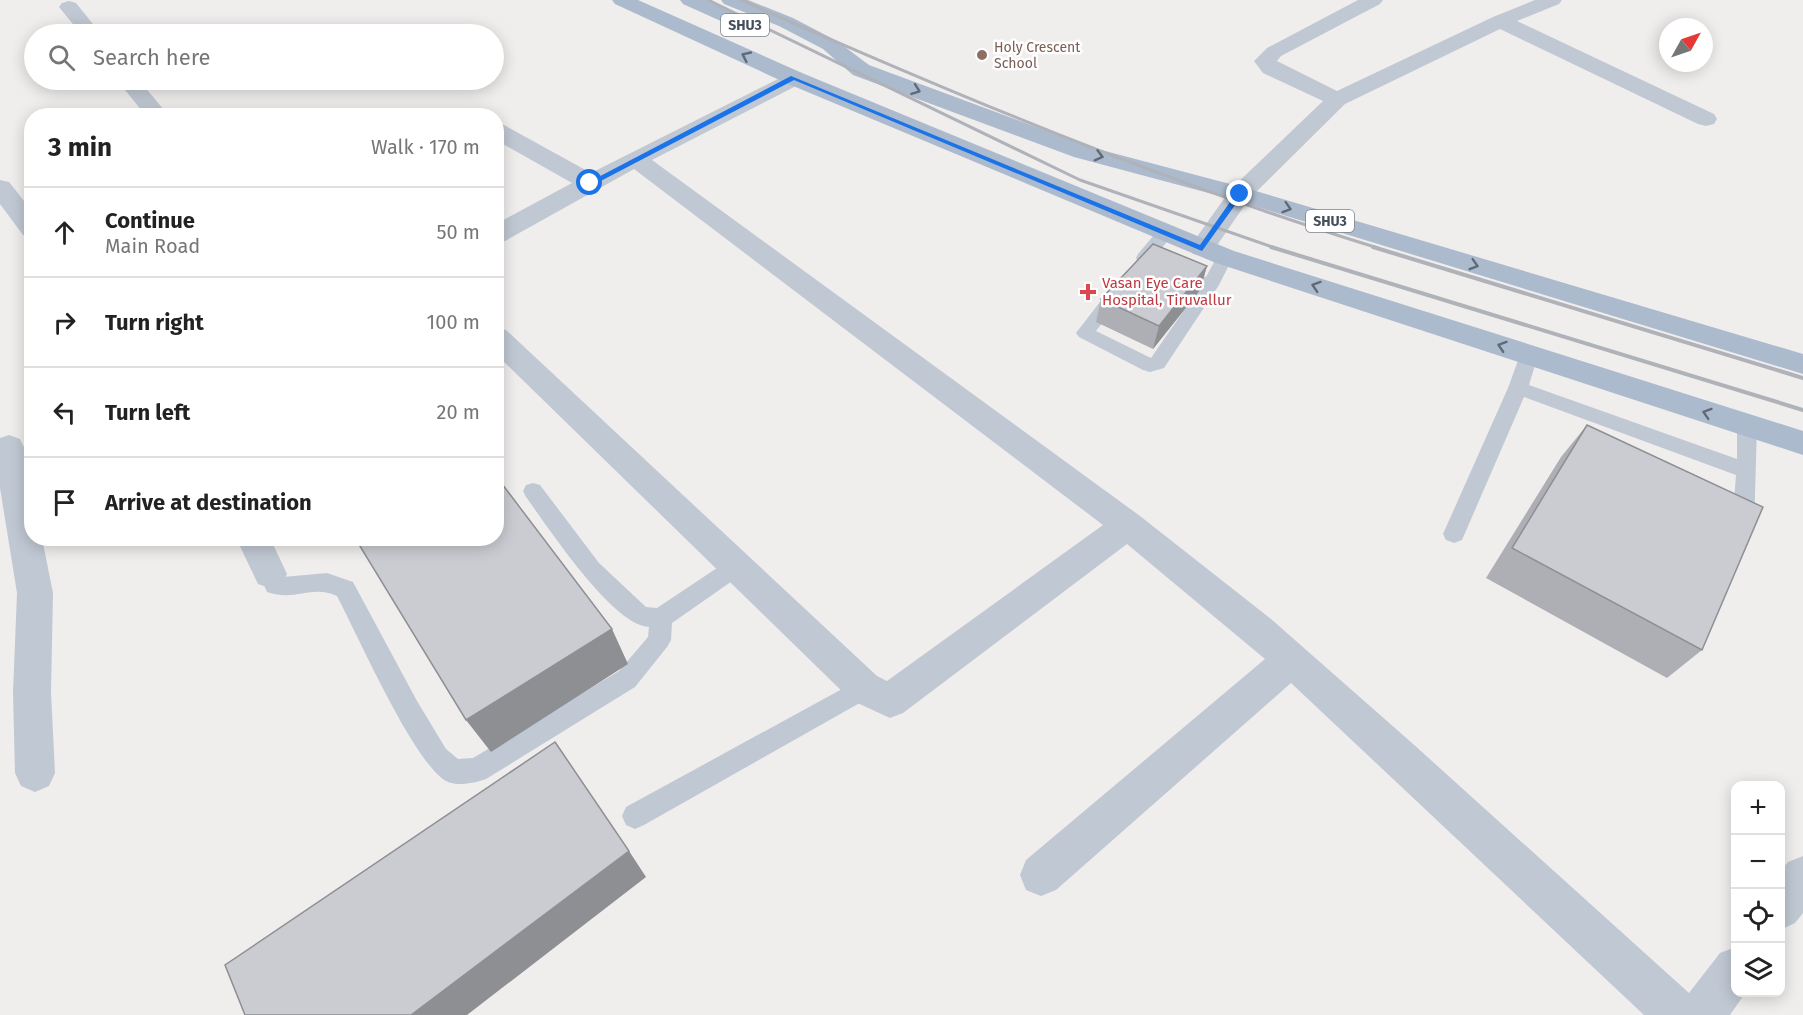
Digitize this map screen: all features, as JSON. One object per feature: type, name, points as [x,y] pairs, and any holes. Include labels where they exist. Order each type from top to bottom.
[{"type":"main road","name":"SHU3","points":[[622,0],[794,78],[1213,253],[1803,443]]},
{"type":"main road","name":"SHU3","points":[[690,0],[800,49],[1082,152],[1240,194],[1803,364]]},
{"type":"main road","points":[[731,0],[786,22],[830,45],[861,70]]},
{"type":"street","points":[[1337,99],[1271,68],[1265,61],[1274,52],[1373,0]]},
{"type":"street","points":[[1213,253],[1240,194],[1337,99],[1500,21],[1552,0]]},
{"type":"street","points":[[69,7],[83,24]]},
{"type":"street","points":[[1500,21],[1706,119]]},
{"type":"street","points":[[504,231],[635,159],[794,78]]},
{"type":"street","points":[[136,90],[151,108]]},
{"type":"street","points":[[504,135],[590,183]]},
{"type":"street","points":[[635,159],[1128,525],[1291,660],[1678,1015]]},
{"type":"street","points":[[0,187],[24,218]]},
{"type":"street","points":[[504,345],[864,688],[890,701],[1128,525]]},
{"type":"street","points":[[14,445],[24,512]]},
{"type":"street","points":[[29,546],[36,593],[32,692],[35,773]]},
{"type":"street","points":[[257,546],[270,574]]},
{"type":"street","points":[[1041,875],[1291,660]]},
{"type":"street","points":[[1785,902],[1803,879]]},
{"type":"street","points":[[1701,1015],[1731,976]]},
{"type":"lane","points":[[1165,233],[1084,333],[1150,365],[1157,363],[1210,285],[1213,253]]},
{"type":"lane","points":[[1137,267],[1210,285]]},
{"type":"lane","points":[[1454,534],[1518,388],[1529,355]]},
{"type":"lane","points":[[1518,388],[1747,471]]},
{"type":"lane","points":[[1743,532],[1747,426]]},
{"type":"lane","points":[[533,491],[591,569],[641,617],[661,618],[737,566]]},
{"type":"lane","points":[[270,574],[275,585],[285,588],[296,589],[310,583],[327,582],[345,590],[408,709],[437,758],[454,772],[477,770],[627,679],[659,640],[661,618]]},
{"type":"lane","points":[[635,816],[864,688]]},
{"type":"building","points":[[1153,244],[1207,266],[1159,326],[1101,299]]},
{"type":"building","points":[[1587,425],[1763,507],[1702,650],[1512,548]]},
{"type":"building","points":[[504,487],[612,629],[466,720],[360,546],[504,546]]},
{"type":"building","points":[[555,742],[629,851],[411,1015],[245,1015],[225,965]]},
{"type":"railway","points":[[708,0],[1080,180],[1275,248]]},
{"type":"railway","points":[[741,0],[976,101],[1135,164],[1216,194],[1378,248]]},
{"type":"railway","points":[[1271,247],[1803,410]]},
{"type":"railway","points":[[1373,247],[1803,378]]},
{"type":"place","name":"Holy Crescent School","points":[[982,55]]},
{"type":"place","name":"Vasan Eye Care Hospital, Tiruvallur","points":[[1088,292]]},
{"type":"route","points":[[590,183],[794,78],[1202,248],[1240,194]]}]
